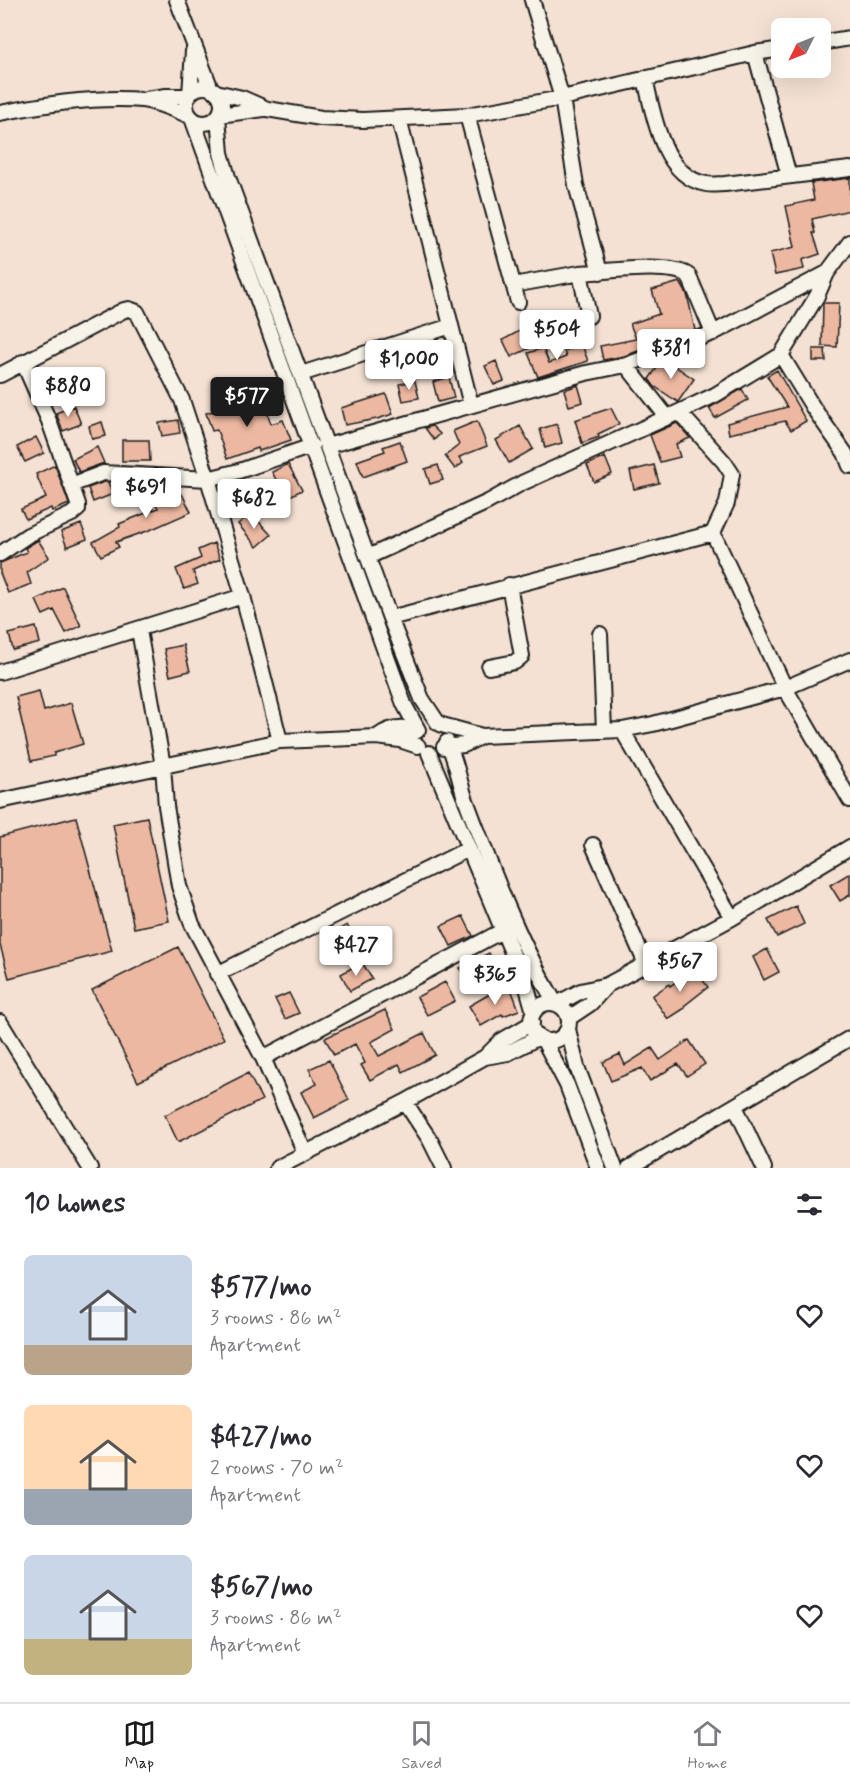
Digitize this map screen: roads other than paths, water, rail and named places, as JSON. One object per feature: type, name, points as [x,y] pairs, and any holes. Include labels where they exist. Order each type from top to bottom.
[{"type":"street","points":[[177,0],[193,46],[222,103],[218,116],[221,153],[228,177],[390,618],[422,699],[448,736],[447,746],[466,802],[525,943],[557,1004],[565,1010],[577,1067],[615,1168]]},
{"type":"street","points":[[532,0],[562,98],[576,185],[600,272]]},
{"type":"street","points":[[831,41],[850,38]]},
{"type":"street","points":[[193,46],[186,106],[312,446],[404,704],[417,730],[416,738],[424,749],[468,849],[502,931],[541,1038],[567,1084],[598,1168]]},
{"type":"street","points":[[0,113],[55,104],[98,100],[144,100],[189,95],[199,88],[242,98],[267,109],[342,120],[468,115],[562,98],[771,51]]},
{"type":"street","points":[[755,53],[789,176]]},
{"type":"street","points":[[645,78],[655,123],[666,151],[675,165],[691,177],[706,184],[725,184],[850,169]]},
{"type":"street","points":[[144,100],[202,123],[213,121],[218,116],[267,109]]},
{"type":"street","points":[[468,115],[518,302]]},
{"type":"street","points":[[399,118],[471,405]]},
{"type":"street","points":[[368,557],[488,502],[522,483],[673,415],[715,394],[781,355],[817,296],[826,273],[850,242]]},
{"type":"street","points":[[513,285],[580,273],[658,268],[685,272],[694,283],[712,333]]},
{"type":"street","points":[[580,273],[589,316]]},
{"type":"street","points":[[327,446],[586,373],[626,365],[712,333],[826,273]]},
{"type":"street","points":[[0,375],[124,310],[134,310],[140,316],[182,400],[243,596],[280,741]]},
{"type":"street","points":[[301,374],[451,326]]},
{"type":"street","points":[[781,355],[814,409],[848,457]]},
{"type":"street","points":[[0,554],[78,509],[49,421],[22,362]]},
{"type":"street","points":[[626,365],[731,472],[732,482],[727,502],[713,533],[785,688],[850,800]]},
{"type":"street","points":[[71,485],[96,475],[110,473],[208,479],[312,446]]},
{"type":"street","points":[[390,618],[713,533]]},
{"type":"street","points":[[489,667],[515,662],[522,656],[509,585]]},
{"type":"street","points":[[0,672],[243,596]]},
{"type":"street","points":[[139,630],[163,766],[166,806],[179,886],[192,924],[263,1058],[305,1153]]},
{"type":"street","points":[[600,634],[604,731]]},
{"type":"street","points":[[417,730],[427,722],[482,736],[622,730],[653,724],[785,688],[850,660]]},
{"type":"street","points":[[396,728],[402,716],[404,704]]},
{"type":"street","points":[[377,737],[396,728],[417,730]]},
{"type":"street","points":[[622,730],[732,918]]},
{"type":"street","points":[[0,801],[280,741],[377,737],[400,740],[437,752],[447,746],[464,745],[482,736]]},
{"type":"street","points":[[593,845],[646,964]]},
{"type":"street","points":[[277,1168],[405,1102],[485,1057],[501,1041],[533,1017],[544,1004],[557,1004],[581,991],[607,985],[732,918],[850,847]]},
{"type":"street","points":[[217,974],[468,849]]},
{"type":"street","points":[[263,1058],[502,931]]},
{"type":"street","points":[[485,1057],[508,1053],[541,1038],[557,1039],[568,1023],[607,985]]},
{"type":"street","points":[[0,1022],[90,1168]]},
{"type":"street","points":[[629,1168],[850,1038]]},
{"type":"street","points":[[405,1102],[430,1140],[444,1168]]},
{"type":"street","points":[[735,1106],[764,1168]]}]
